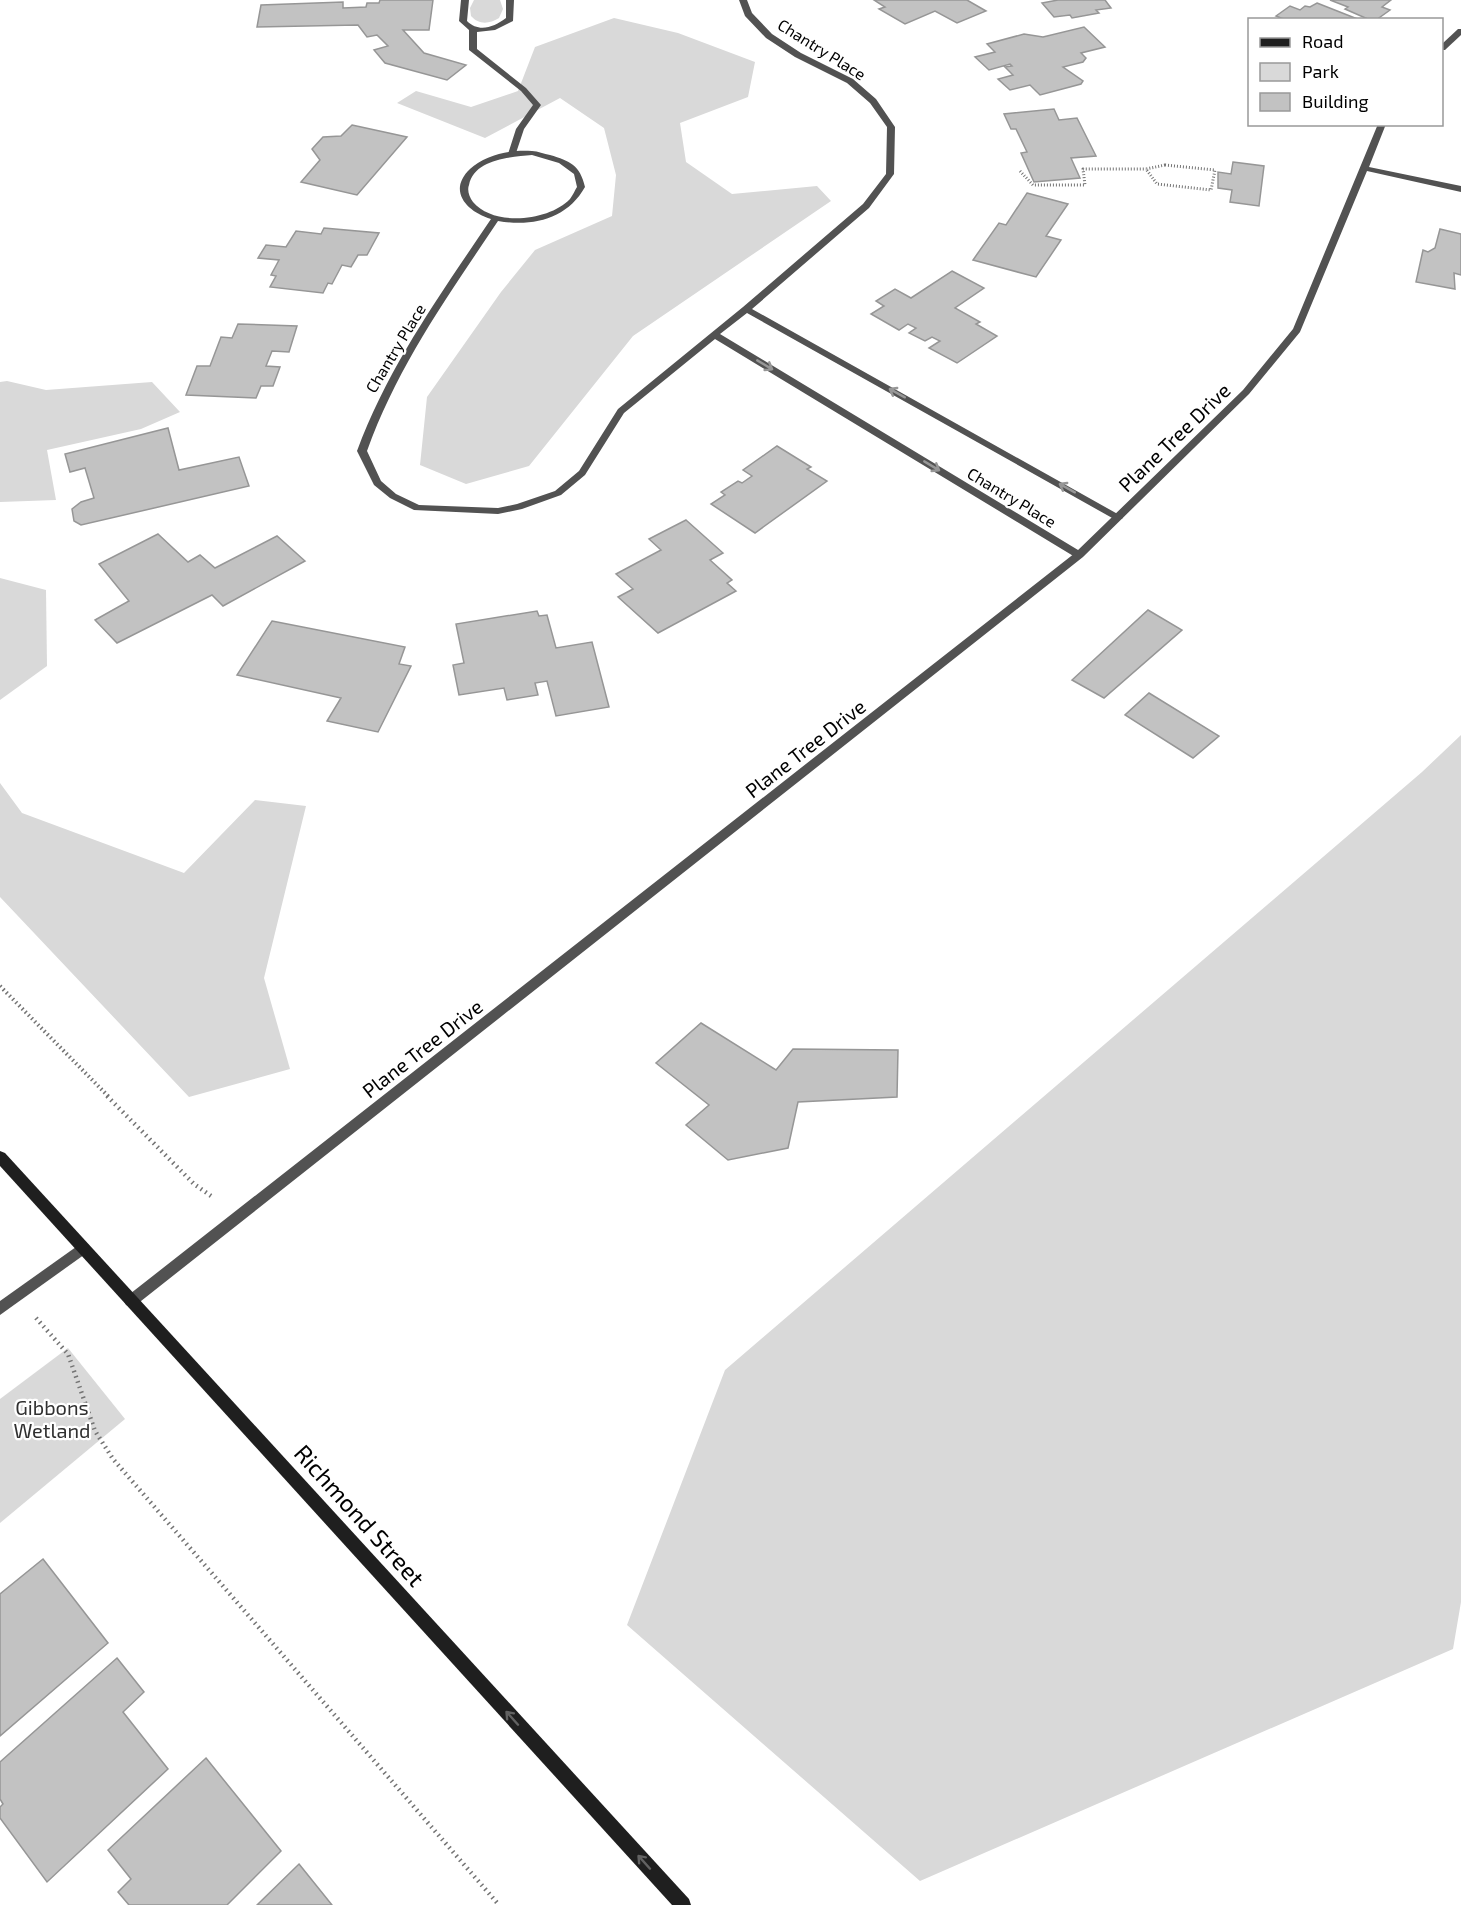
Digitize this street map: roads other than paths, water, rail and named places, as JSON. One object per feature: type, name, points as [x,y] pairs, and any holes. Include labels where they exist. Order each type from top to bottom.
[{"type":"main road","name":"Richmond Street","points":[[0,1157],[683,1905]]},
{"type":"street","points":[[465,0],[463,21],[473,30],[494,29],[510,19],[510,0]]},
{"type":"street","name":"Chantry Place","points":[[496,218],[404,355],[375,410],[362,451],[377,483],[393,496],[417,508],[498,511],[519,507],[558,493],[582,473],[621,411],[715,335],[866,206],[890,174],[893,149],[891,127],[873,100],[849,81],[798,55],[769,36],[748,14],[743,0]]},
{"type":"street","points":[[473,30],[473,50],[486,64],[530,93],[537,105],[520,129],[513,154]]},
{"type":"street","points":[[1443,47],[1461,31]]},
{"type":"street","name":"Plane Tree Drive","points":[[131,1301],[1079,555],[1246,392],[1297,330],[1381,126]]},
{"type":"street","points":[[532,153],[551,156],[567,163],[577,172],[582,183],[580,194],[571,205],[556,214],[516,220],[496,218],[480,213],[469,205],[463,195],[463,184],[469,174],[480,165],[513,154],[532,153]]},
{"type":"street","points":[[1364,168],[1461,189]]},
{"type":"street","name":"Chantry Place","points":[[746,309],[1118,517]]},
{"type":"street","name":"Chantry Place","points":[[715,335],[1079,555]]},
{"type":"street","points":[[0,1309],[83,1248]]},
{"type":"park label","name":"Gibbons Wetland","points":[[52,1418]]}]
